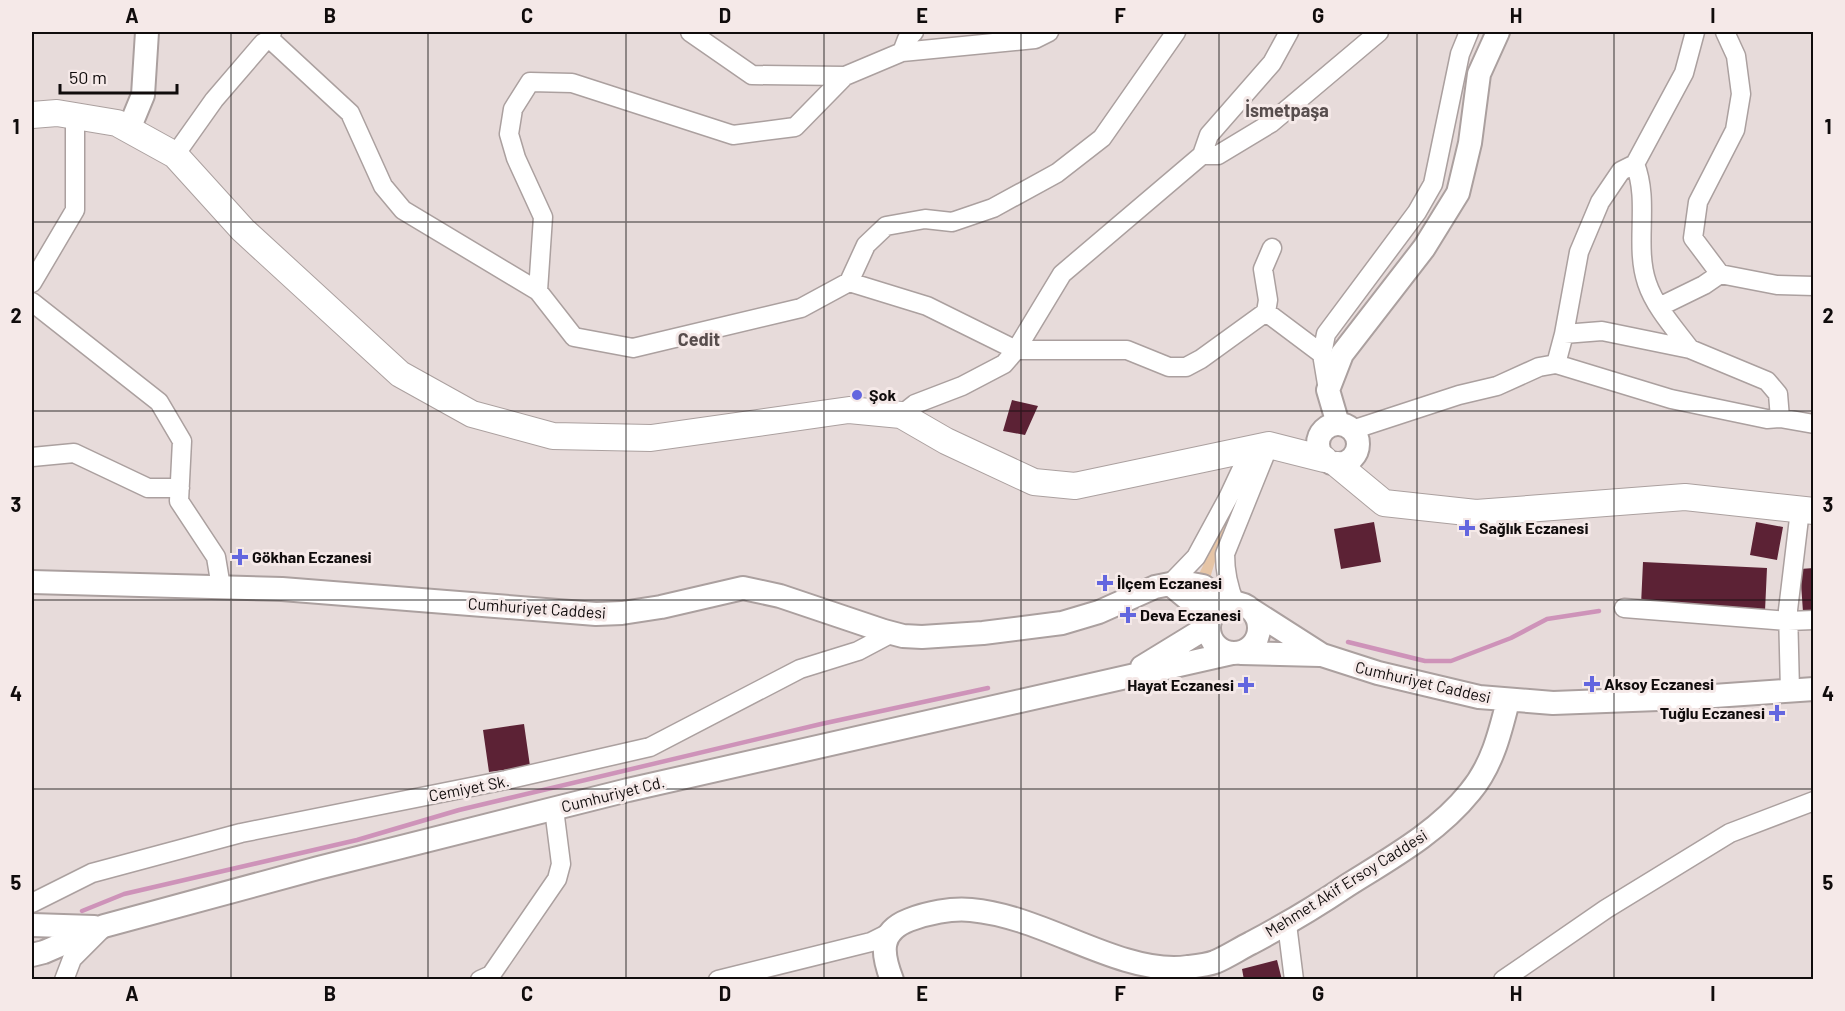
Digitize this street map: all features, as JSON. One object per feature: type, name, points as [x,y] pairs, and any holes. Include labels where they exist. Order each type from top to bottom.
[{"type":"main road","points":[[32,115],[57,113],[123,126],[175,155],[243,230],[399,374],[472,414],[552,436],[651,438],[849,410],[902,415],[946,441],[1034,482],[1075,486],[1260,447],[1331,462],[1384,503],[1476,513],[1685,497],[1807,510]]},
{"type":"main road","points":[[32,130],[75,126],[123,126]]},
{"type":"street","points":[[123,126],[143,95],[147,32]]},
{"type":"street","points":[[690,32],[752,75],[845,76]]},
{"type":"street","points":[[902,52],[907,39],[914,32]]},
{"type":"street","points":[[538,291],[543,217],[516,158],[509,134],[513,109],[530,82],[572,83],[733,135],[795,127],[845,76],[902,52],[1035,39],[1049,32]]},
{"type":"street","points":[[175,155],[214,100],[271,35],[350,113],[383,186],[404,210],[538,291],[574,337],[633,348],[801,308],[849,282],[866,245],[886,226],[925,219],[951,222],[993,208],[1057,173],[1102,138],[1176,32]]},
{"type":"street","points":[[902,415],[915,404],[962,386],[1004,364],[1016,350],[1062,274],[1202,155],[1209,135],[1272,63],[1289,32]]},
{"type":"street","points":[[1202,155],[1218,155],[1271,123],[1379,32]]},
{"type":"street","points":[[1469,32],[1460,54],[1433,184],[1417,212],[1326,334],[1322,354],[1328,390],[1345,427],[1357,436],[1357,452],[1346,463],[1331,462],[1319,453],[1317,445],[1319,437],[1323,430],[1330,426],[1345,427],[1497,386],[1539,367],[1556,364],[1671,399],[1767,419],[1780,418],[1814,424]]},
{"type":"street","points":[[1328,390],[1342,354],[1424,248],[1458,194],[1470,143],[1479,74],[1498,32]]},
{"type":"street","points":[[1556,364],[1564,334],[1579,252],[1600,202],[1621,171],[1635,164],[1684,73],[1695,32]]},
{"type":"street","points":[[1725,32],[1736,56],[1741,94],[1735,130],[1698,202],[1693,238],[1720,274],[1777,285],[1814,286]]},
{"type":"street","points":[[32,283],[75,210],[75,126]]},
{"type":"street","points":[[1635,164],[1641,180],[1643,262],[1647,283],[1659,307],[1690,349]]},
{"type":"street","points":[[849,282],[927,306],[1016,350],[1127,350],[1169,367],[1186,367],[1201,359],[1266,312],[1268,300],[1263,269],[1272,248]]},
{"type":"street","points":[[1659,307],[1704,285],[1720,274]]},
{"type":"street","points":[[32,302],[159,402],[182,441],[178,501],[216,557],[221,587]]},
{"type":"street","points":[[1266,312],[1322,354]]},
{"type":"street","points":[[1564,334],[1602,331],[1690,349],[1767,381],[1778,394],[1780,418]]},
{"type":"street","points":[[1170,584],[1196,557],[1228,498],[1260,447]]},
{"type":"street","points":[[1125,677],[1226,612],[1258,619],[1258,636],[1252,646],[1237,653],[1221,650],[1211,638],[1226,612],[1228,588],[1225,555],[1260,447]]},
{"type":"street","points":[[32,457],[74,453],[148,488],[180,488]]},
{"type":"street","points":[[1790,691],[1788,621],[1807,510]]},
{"type":"street","name":"Cumhuriyet Caddesi","points":[[32,582],[294,590],[596,614],[661,607],[743,588],[780,596],[892,633],[922,637],[1029,628],[1062,622],[1099,612],[1155,587],[1192,584],[1203,586],[1226,612],[1322,655],[1344,663],[1479,697],[1553,703],[1685,698],[1814,689]]},
{"type":"street","points":[[1624,608],[1788,621],[1814,620]]},
{"type":"street","name":"Cemiyet Sk.","points":[[32,903],[92,873],[241,833],[506,780],[650,747],[800,669],[858,651],[892,633]]},
{"type":"street","name":"Cumhuriyet Caddesi","points":[[1237,653],[1322,655]]},
{"type":"street","name":"Cumhuriyet Cd.","points":[[104,926],[318,868],[651,784],[1237,653]]},
{"type":"street","name":"Mehmet Akif Ersoy Caddesi","points":[[891,932],[903,922],[920,916],[971,910],[1016,920],[1128,961],[1167,968],[1214,962],[1287,924],[1411,845],[1446,818],[1470,792],[1490,761],[1508,701]]},
{"type":"street","points":[[1503,980],[1606,909],[1730,833],[1814,801]]},
{"type":"street","points":[[488,978],[557,879],[561,864],[554,809]]},
{"type":"street","points":[[1287,924],[1294,980]]},
{"type":"street","points":[[32,925],[104,926]]},
{"type":"street","points":[[32,955],[104,926]]},
{"type":"street","points":[[64,980],[72,959],[104,926]]},
{"type":"street","points":[[718,980],[872,942],[891,932]]},
{"type":"street","points":[[891,932],[884,944],[884,954],[892,980]]},
{"type":"shaded area","points":[[1253,460],[1257,460],[1221,542],[1210,578],[1199,574]]},
{"type":"building","points":[[1012,400],[1038,406],[1025,435],[1003,431]]},
{"type":"building","points":[[1374,522],[1381,562],[1341,569],[1334,529]]},
{"type":"building","points":[[1756,522],[1783,527],[1777,560],[1750,555]]},
{"type":"building","points":[[1643,562],[1767,568],[1765,611],[1641,605]]},
{"type":"building","points":[[1814,568],[1814,612],[1803,612],[1800,569]]},
{"type":"building","points":[[524,724],[530,766],[489,772],[483,730]]},
{"type":"building","points":[[1277,960],[1282,980],[1244,980],[1242,969]]},
{"type":"waterway","points":[[1348,642],[1425,661],[1451,661],[1511,638],[1547,619],[1599,611]]},
{"type":"waterway","points":[[82,911],[124,894],[357,840],[459,810],[821,724],[988,688]]},
{"type":"place","name":"Şok","points":[[857,395]]},
{"type":"place","name":"Sağlık Eczanesi","points":[[1467,528]]},
{"type":"place","name":"Gökhan Eczanesi","points":[[240,557]]},
{"type":"place","name":"İlçem Eczanesi","points":[[1105,583]]},
{"type":"place","name":"Deva Eczanesi","points":[[1128,615]]},
{"type":"place","name":"Aksoy Eczanesi","points":[[1592,684]]},
{"type":"place","name":"Hayat Eczanesi","points":[[1246,685]]},
{"type":"place","name":"Tuğlu Eczanesi","points":[[1777,713]]},
{"type":"district","name":"İsmetpaşa","points":[[1287,111]]},
{"type":"district","name":"Cedit","points":[[699,340]]}]
